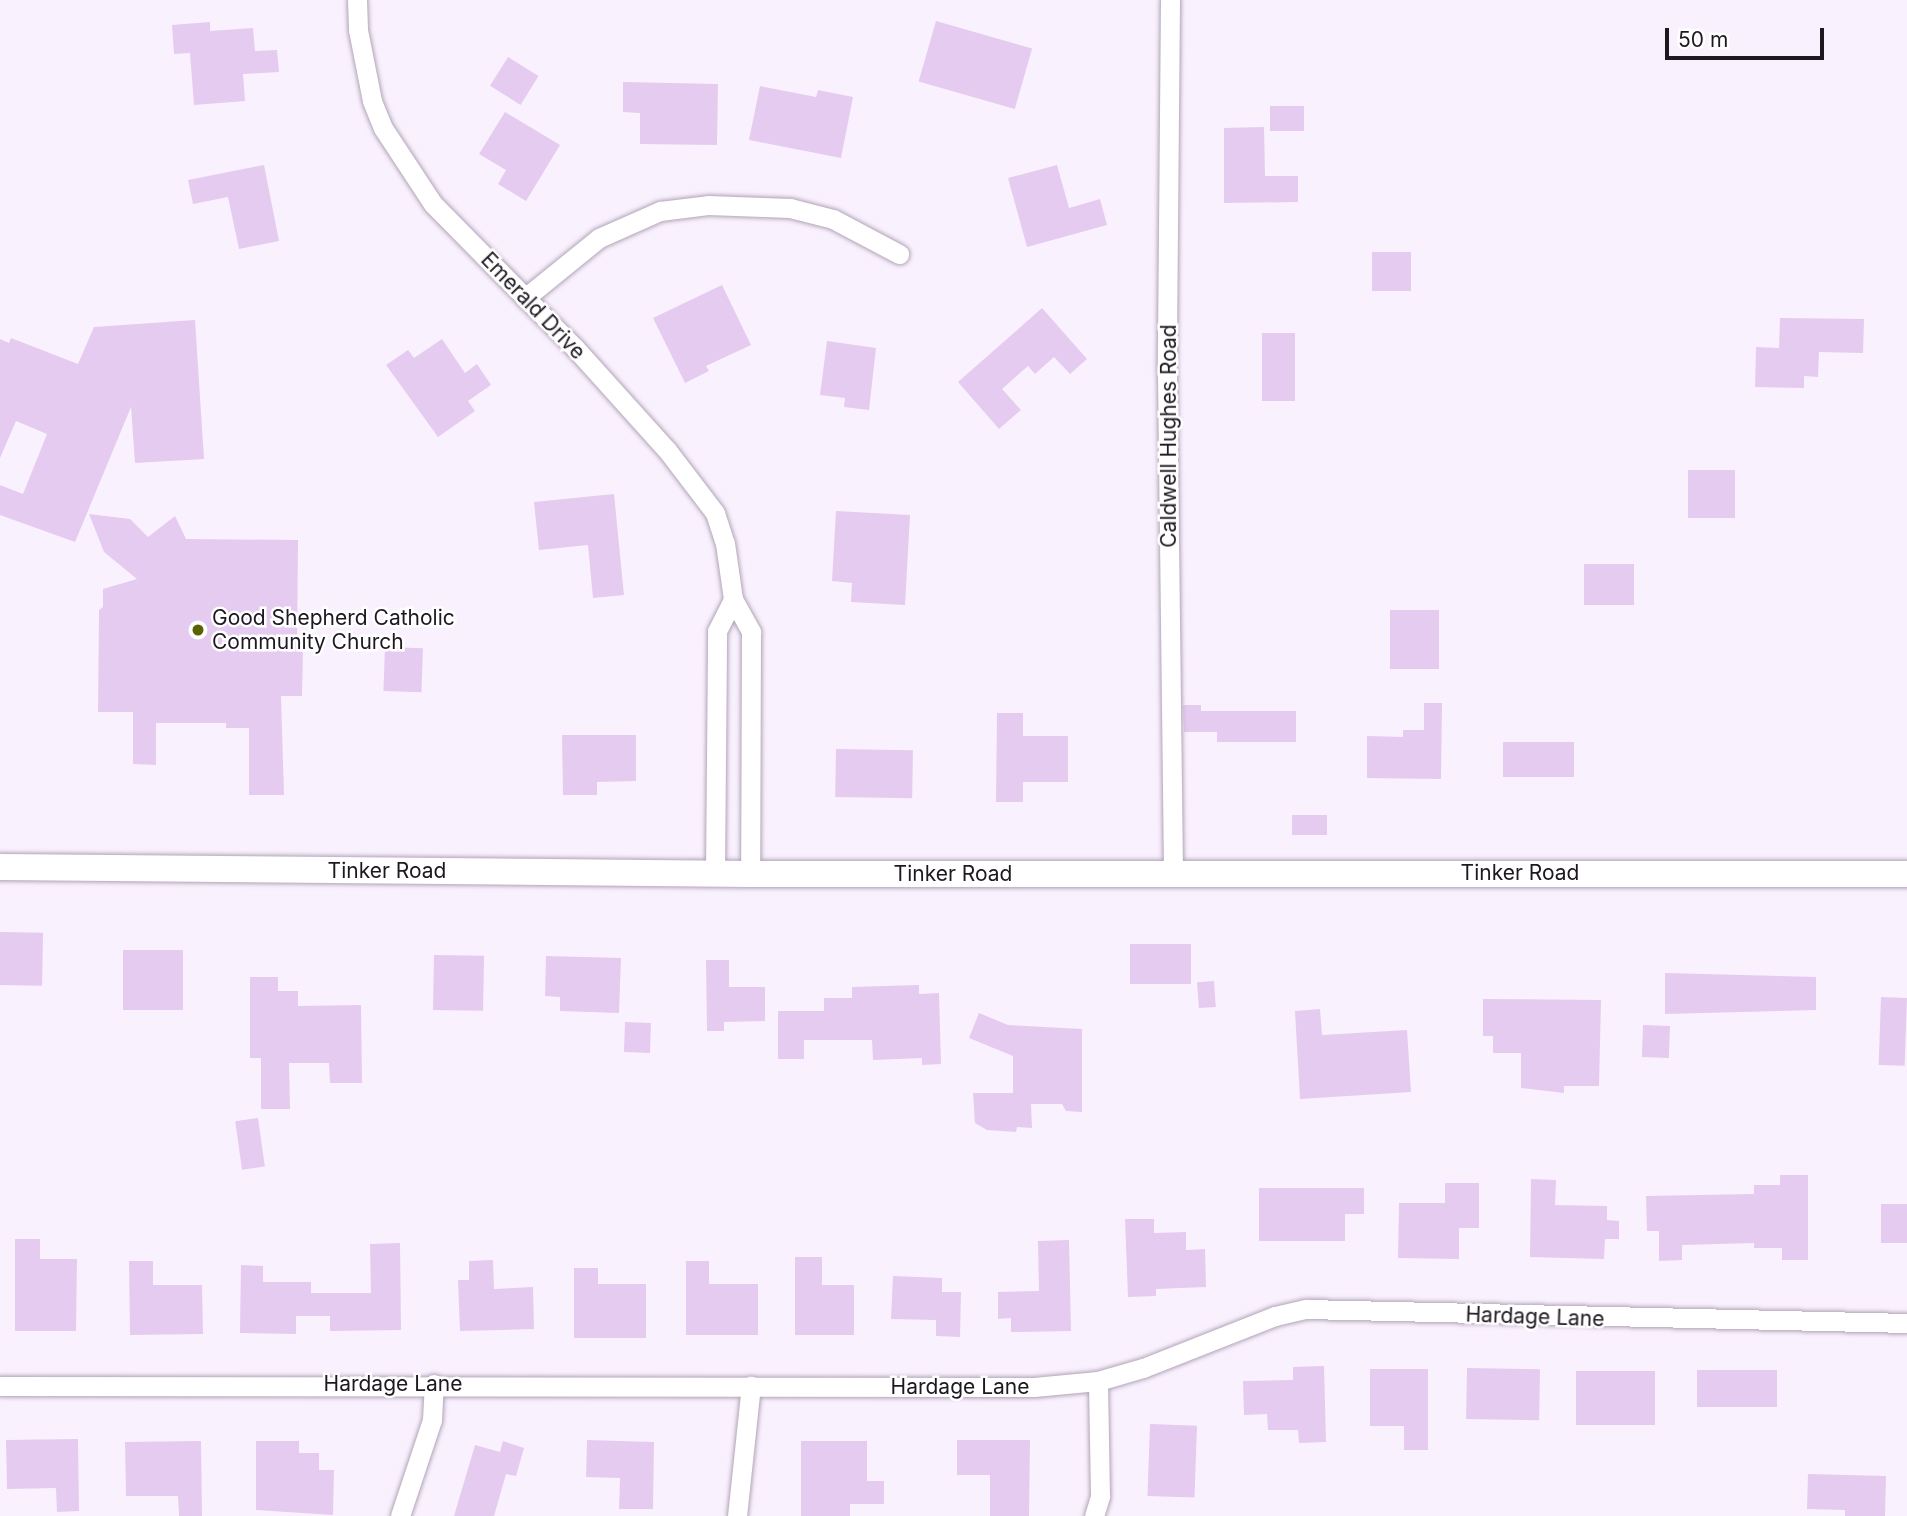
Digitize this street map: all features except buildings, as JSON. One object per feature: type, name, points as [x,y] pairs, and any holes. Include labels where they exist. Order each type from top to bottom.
[{"type":"main road","name":"Tinker Road","points":[[0,867],[715,874],[1907,874]]},
{"type":"street","name":"Emerald Drive","points":[[357,0],[364,68],[383,128],[433,204],[526,298],[667,450],[715,513],[725,543],[733,599],[751,632],[750,874]]},
{"type":"street","name":"Caldwell Hughes Road","points":[[1170,0],[1167,373],[1173,873]]},
{"type":"street","points":[[526,298],[599,238],[660,211],[708,205],[758,205],[822,216],[899,254]]},
{"type":"street","points":[[715,874],[717,631],[733,599]]},
{"type":"street","name":"Hardage Lane","points":[[0,1386],[434,1384],[1034,1387],[1098,1381],[1143,1368],[1275,1316],[1306,1309],[1907,1324]]},
{"type":"street","points":[[1094,1516],[1100,1496],[1098,1381]]},
{"type":"street","points":[[400,1516],[432,1420],[434,1384]]},
{"type":"street","points":[[737,1516],[751,1386]]},
{"type":"place","name":"Good Shepherd Catholic Community Church","points":[[198,630]]}]
